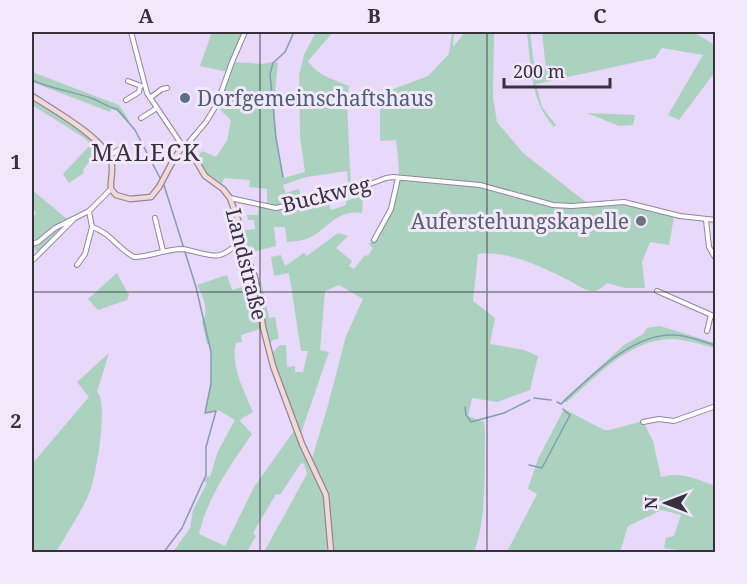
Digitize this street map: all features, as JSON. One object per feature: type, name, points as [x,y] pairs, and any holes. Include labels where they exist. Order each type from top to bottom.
[{"type":"street","points":[[131,32],[143,87],[184,148]]},
{"type":"street","points":[[111,189],[116,195],[130,199],[150,197],[159,186],[175,157],[206,122],[217,105],[245,32]]},
{"type":"street","points":[[128,81],[143,87]]},
{"type":"street","points":[[126,100],[143,87]]},
{"type":"street","points":[[150,98],[167,88]]},
{"type":"street","points":[[32,96],[86,132],[109,156],[112,168],[111,189],[89,211],[55,228],[32,244]]},
{"type":"street","points":[[141,118],[157,108]]},
{"type":"street","points":[[109,156],[123,145]]},
{"type":"street","name":"Landstraße","points":[[184,148],[191,152],[205,176],[223,189],[230,198],[238,220],[241,243],[255,277],[263,327],[276,376],[302,444],[326,495],[331,552]]},
{"type":"street","name":"Buckweg","points":[[230,198],[276,208],[349,192],[386,178],[398,178],[391,210],[374,240]]},
{"type":"street","points":[[398,178],[480,185],[553,205],[624,202],[680,216],[716,220]]},
{"type":"street","points":[[77,265],[85,254],[92,227],[89,211]]},
{"type":"street","points":[[32,261],[75,218]]},
{"type":"street","points":[[155,218],[163,251]]},
{"type":"street","points":[[706,220],[708,241],[716,259]]},
{"type":"street","points":[[92,227],[108,233],[134,257],[163,251],[195,250],[215,256],[241,243]]},
{"type":"street","points":[[657,291],[713,316],[707,331]]},
{"type":"street","points":[[643,422],[659,419],[674,421],[716,406]]},
{"type":"green space","points":[[212,32],[245,32],[232,62],[278,63],[275,121],[284,178],[305,172],[300,137],[299,75],[304,55],[316,32],[333,32],[308,61],[321,74],[349,86],[347,103],[351,191],[349,192],[347,171],[306,177],[283,185],[286,193],[299,189],[303,207],[328,202],[331,210],[346,205],[346,201],[363,195],[362,213],[354,212],[340,216],[318,233],[299,241],[287,242],[285,227],[274,227],[276,246],[253,252],[252,246],[245,249],[241,231],[255,229],[254,220],[248,220],[247,215],[258,215],[259,204],[267,206],[267,189],[249,187],[250,180],[224,178],[222,184],[204,171],[197,157],[202,151],[216,157],[227,141],[231,120],[217,107],[228,72],[200,66]]},
{"type":"green space","points":[[452,32],[454,32],[453,47],[465,32],[494,32],[493,97],[497,122],[523,153],[591,206],[625,205],[674,217],[669,245],[650,242],[642,262],[645,288],[625,288],[607,283],[594,291],[523,260],[500,254],[478,254],[473,301],[495,318],[490,344],[524,350],[538,356],[530,390],[497,402],[472,398],[468,416],[484,422],[485,434],[483,510],[474,552],[264,552],[307,474],[304,464],[301,463],[280,495],[276,494],[253,533],[256,536],[247,552],[173,552],[190,528],[193,510],[207,483],[204,481],[207,476],[210,477],[218,451],[235,420],[218,410],[205,413],[211,378],[211,353],[202,322],[205,304],[197,285],[227,275],[232,290],[261,282],[269,318],[275,317],[279,339],[267,345],[263,328],[241,335],[242,342],[236,343],[237,369],[253,412],[240,421],[252,434],[214,494],[199,534],[225,546],[254,487],[296,428],[270,355],[280,345],[286,345],[287,367],[295,366],[295,372],[303,372],[308,351],[301,351],[289,273],[274,276],[271,257],[281,255],[285,266],[304,253],[307,256],[338,233],[348,236],[336,248],[352,261],[349,266],[354,269],[365,255],[368,256],[373,248],[369,244],[389,214],[399,173],[396,140],[380,141],[380,109],[383,93],[428,76],[449,54]],"holes":[[[339,285],[363,299],[346,336],[311,462],[300,436],[329,352],[320,350],[325,291]]]},
{"type":"green space","points":[[527,32],[530,32],[535,72],[546,69],[542,32],[693,32],[713,44],[715,42],[715,72],[679,120],[668,115],[703,55],[662,48],[655,58],[536,84],[542,107],[556,125],[554,127],[540,106],[536,94]]},
{"type":"green space","points":[[32,72],[119,105],[130,122],[128,123],[117,111],[111,109],[110,112],[32,82]]},
{"type":"green space","points":[[32,91],[101,140],[100,147],[83,170],[84,173],[69,183],[63,174],[91,144],[32,105]]},
{"type":"green space","points":[[587,113],[635,115],[633,125],[619,126]]},
{"type":"green space","points":[[32,190],[67,219],[60,222],[62,226],[38,253],[32,246],[32,221],[36,212],[32,209]]},
{"type":"green space","points":[[117,273],[129,295],[127,300],[98,310],[88,299]]},
{"type":"green space","points":[[660,326],[715,343],[715,348],[674,339],[658,340],[643,345],[615,360],[567,402],[562,401],[624,345],[643,334],[647,328]]},
{"type":"green space","points":[[109,353],[97,392],[102,409],[102,424],[90,491],[79,515],[56,552],[32,552],[32,464],[89,397],[77,382]]},
{"type":"green space","points":[[564,409],[604,430],[643,421],[653,441],[661,477],[682,475],[715,486],[715,552],[664,548],[666,538],[674,536],[681,515],[662,510],[628,526],[620,552],[507,552],[537,494],[528,489],[538,459]]},
{"type":"waterway","points":[[283,177],[276,138],[270,74],[273,63],[285,52],[294,32]]},
{"type":"waterway","points":[[32,80],[91,98],[117,109],[135,130],[160,178]]},
{"type":"waterway","points":[[163,182],[196,287],[211,352],[211,384],[205,413],[216,411],[206,447],[206,475],[182,528],[164,552]]},
{"type":"waterway","points":[[557,402],[561,404],[598,370],[627,349],[643,341],[658,336],[679,335],[716,345]]},
{"type":"waterway","points":[[534,398],[551,400]]},
{"type":"waterway","points":[[465,407],[466,415],[471,422],[504,413],[530,400]]},
{"type":"waterway","points":[[529,465],[542,468],[570,415],[563,409]]},
{"type":"place","name":"Dorfgemeinschaftshaus","points":[[185,98]]},
{"type":"place","name":"Auferstehungskapelle","points":[[641,221]]},
{"type":"district","name":"MALECK","points":[[146,151]]}]
